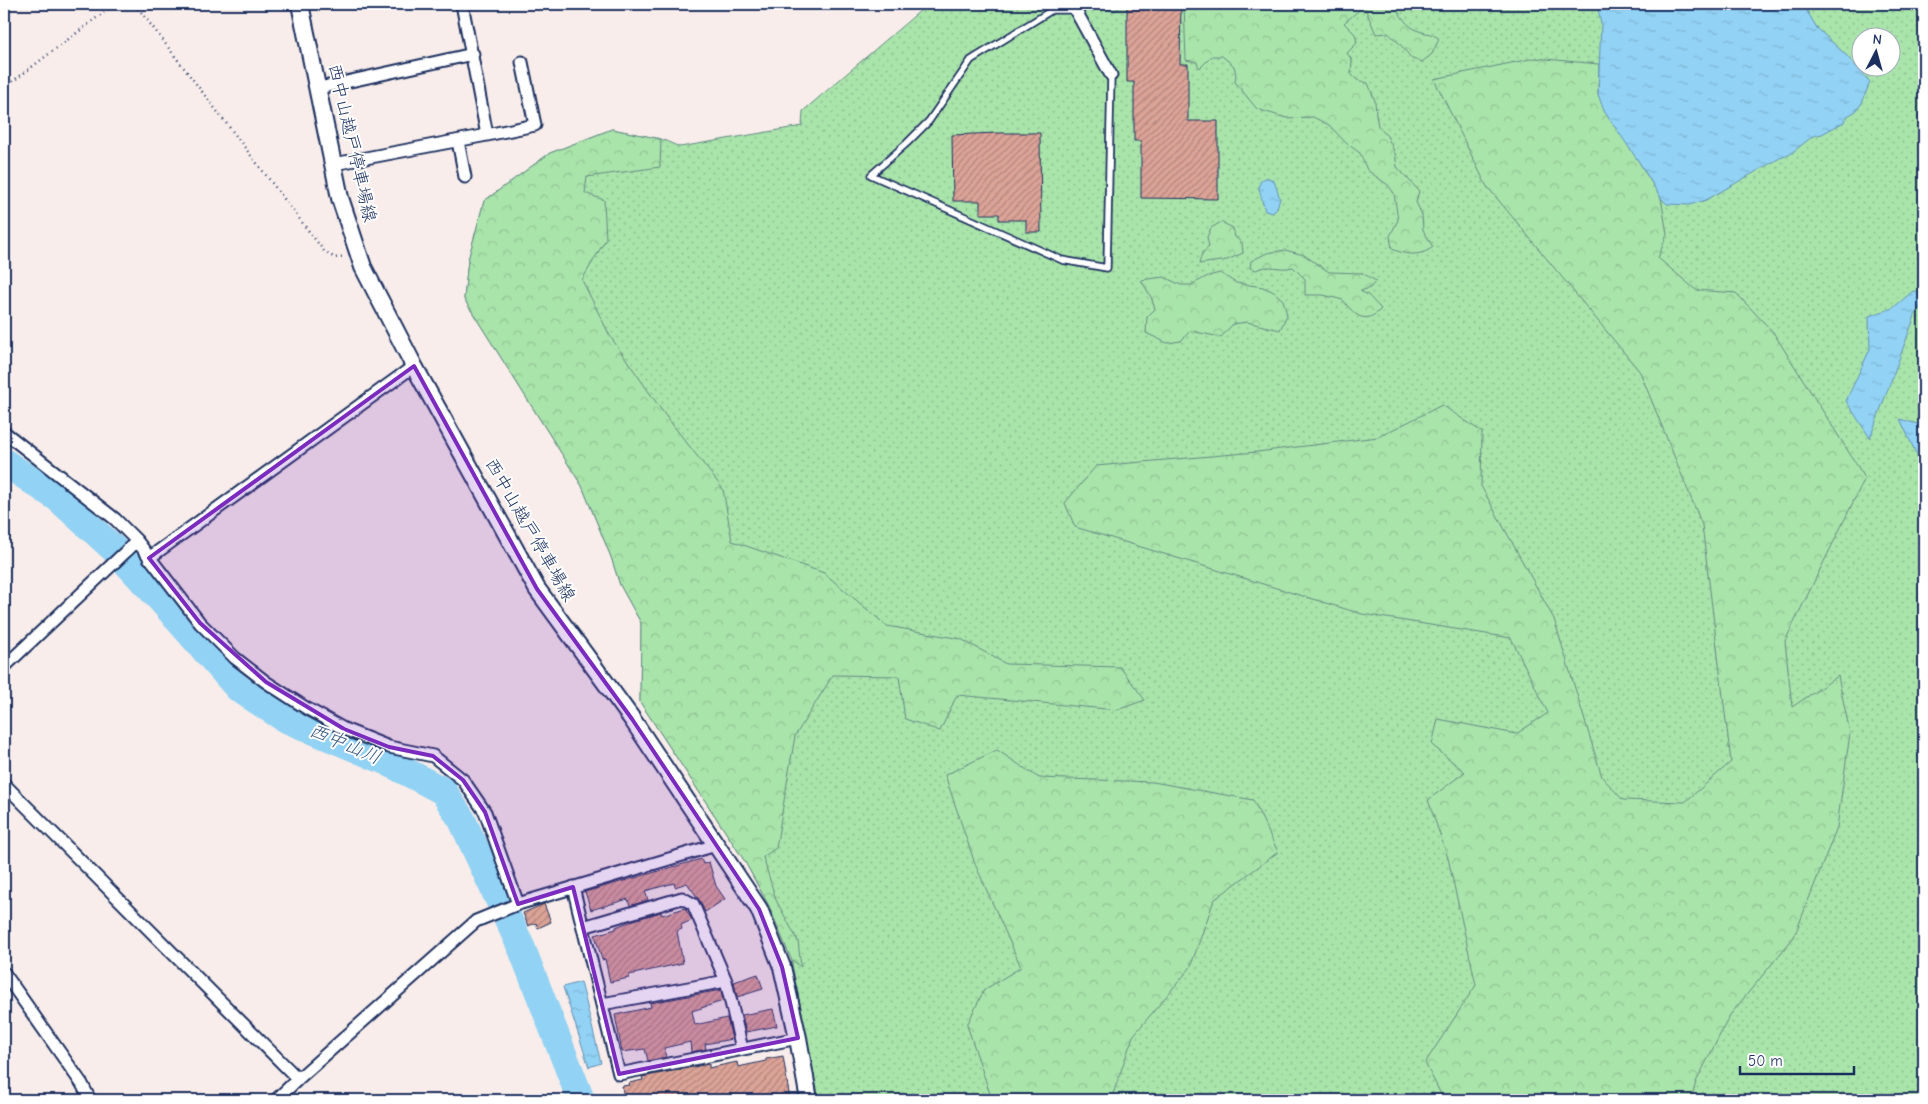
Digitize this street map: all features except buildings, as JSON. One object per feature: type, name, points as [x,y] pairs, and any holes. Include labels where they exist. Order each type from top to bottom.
[{"type":"main road","name":"西中山越戸停車場線","points":[[300,4],[343,207],[363,268],[414,366],[537,589],[632,719],[759,909],[782,967],[798,1038],[809,1100]]},
{"type":"street","points":[[462,4],[487,135]]},
{"type":"street","points":[[1074,7],[1111,76]]},
{"type":"street","points":[[319,88],[473,54]]},
{"type":"street","points":[[334,164],[535,125],[522,62]]},
{"type":"street","points":[[458,141],[465,177]]},
{"type":"street","points":[[150,558],[414,366]]},
{"type":"street","points":[[4,432],[115,519],[150,558],[200,623],[235,658],[266,682],[306,708],[344,728],[389,748],[433,756],[463,780],[485,812],[516,905]]},
{"type":"street","points":[[4,667],[136,542]]},
{"type":"street","points":[[4,784],[298,1079]]},
{"type":"street","points":[[276,1100],[476,921],[516,905],[716,845]]},
{"type":"street","points":[[573,888],[619,1074],[798,1038]]},
{"type":"street","points":[[583,927],[682,898],[692,904],[726,981],[742,1049]]},
{"type":"street","points":[[4,973],[82,1084],[90,1100]]},
{"type":"street","points":[[602,1004],[726,981]]},
{"type":"lane","points":[[1074,7],[1052,10],[972,60],[929,121],[908,143],[871,176],[1062,260],[1107,268],[1111,76]]},
{"type":"path","points":[[4,88],[115,4]]},
{"type":"path","points":[[135,4],[324,251],[335,258],[358,253]]},
{"type":"highlighted area","points":[[414,366],[537,589],[632,719],[759,909],[782,967],[798,1038],[619,1074],[573,887],[518,904],[485,812],[463,780],[433,756],[389,747],[344,729],[266,682],[200,623],[149,558]]},
{"type":"green space","points":[[928,4],[1924,4],[1924,1100],[819,1100],[791,959],[769,906],[744,860],[640,702],[641,623],[620,585],[611,557],[582,486],[464,299],[468,260],[484,201],[550,153],[612,129],[661,139],[680,147],[802,126],[803,111]]},
{"type":"green space","points":[[1087,4],[1123,4],[1115,11]]},
{"type":"green space","points":[[1184,4],[1322,4],[1327,9],[1334,7],[1336,4],[1394,4],[1407,24],[1439,39],[1432,54],[1422,62],[1412,59],[1388,33],[1376,34],[1364,6],[1344,23],[1355,34],[1357,43],[1347,53],[1352,60],[1351,74],[1357,80],[1368,83],[1375,101],[1378,126],[1387,136],[1395,153],[1397,167],[1419,191],[1416,202],[1422,215],[1423,230],[1433,247],[1418,254],[1402,253],[1392,249],[1390,236],[1398,220],[1394,193],[1388,185],[1367,170],[1360,153],[1346,143],[1329,125],[1313,117],[1286,118],[1257,109],[1235,82],[1234,66],[1222,56],[1212,56],[1200,68],[1196,62],[1186,60]]},
{"type":"green space","points":[[1535,58],[1599,64],[1598,94],[1661,198],[1667,234],[1658,258],[1696,290],[1736,293],[1773,332],[1865,478],[1785,641],[1792,707],[1838,676],[1850,733],[1837,827],[1794,937],[1730,1015],[1696,1082],[1691,1100],[1444,1100],[1425,1063],[1476,985],[1448,858],[1428,800],[1465,772],[1432,745],[1438,719],[1516,734],[1548,713],[1511,638],[1362,614],[1075,527],[1065,503],[1096,466],[1257,452],[1378,437],[1442,405],[1482,432],[1481,486],[1554,619],[1602,777],[1623,800],[1685,802],[1731,762],[1702,525],[1640,372],[1486,185],[1434,79]]},
{"type":"green space","points":[[612,129],[661,139],[660,167],[587,177],[585,193],[604,200],[606,239],[582,280],[610,336],[665,415],[723,489],[732,541],[824,573],[887,626],[961,639],[1006,664],[1120,667],[1145,700],[1117,710],[957,695],[940,731],[905,719],[899,676],[833,675],[795,736],[776,848],[763,857],[776,900],[798,941],[801,967],[791,959],[769,906],[744,860],[640,702],[641,623],[620,585],[611,557],[582,486],[464,299],[468,260],[484,201],[550,153]]},
{"type":"green space","points":[[1221,222],[1233,228],[1235,237],[1242,243],[1243,253],[1227,260],[1199,264],[1202,253],[1209,247],[1207,237],[1211,228]]},
{"type":"green space","points":[[1285,250],[1304,255],[1329,272],[1362,273],[1376,281],[1370,288],[1360,291],[1368,295],[1381,309],[1370,317],[1365,318],[1351,310],[1343,300],[1323,295],[1305,295],[1305,279],[1293,267],[1266,267],[1256,270],[1250,268],[1251,261],[1267,253]]},
{"type":"green space","points":[[1220,273],[1236,283],[1263,287],[1274,292],[1283,300],[1287,315],[1280,330],[1247,322],[1233,324],[1221,337],[1190,331],[1181,341],[1167,343],[1146,333],[1147,317],[1155,309],[1151,297],[1141,280],[1164,277],[1181,285],[1191,285],[1208,276]]},
{"type":"green space","points":[[997,750],[1039,778],[1153,782],[1253,800],[1278,852],[1214,900],[1190,968],[1133,1036],[1111,1100],[992,1100],[967,1025],[984,990],[1021,967],[975,864],[945,775]]},
{"type":"water","points":[[1597,4],[1803,4],[1817,28],[1850,60],[1850,78],[1866,78],[1870,82],[1862,103],[1856,111],[1846,117],[1844,122],[1822,134],[1813,136],[1789,155],[1780,158],[1706,200],[1689,205],[1667,204],[1661,198],[1604,111],[1598,94],[1601,23]]},
{"type":"water","points":[[1265,178],[1274,181],[1280,199],[1276,210],[1272,213],[1265,211],[1259,189],[1260,182]]},
{"type":"water","points":[[1913,291],[1924,292],[1924,301],[1916,313],[1870,438],[1846,401],[1870,349],[1869,316],[1893,308]]},
{"type":"water","points":[[1900,419],[1924,426],[1924,471]]},
{"type":"water","points":[[581,982],[601,1063],[589,1067],[563,987]]},
{"type":"waterway","name":"西中山川","points":[[4,462],[59,499],[112,547],[238,688],[284,718],[386,761],[443,791],[462,820],[522,949],[581,1100]]}]
